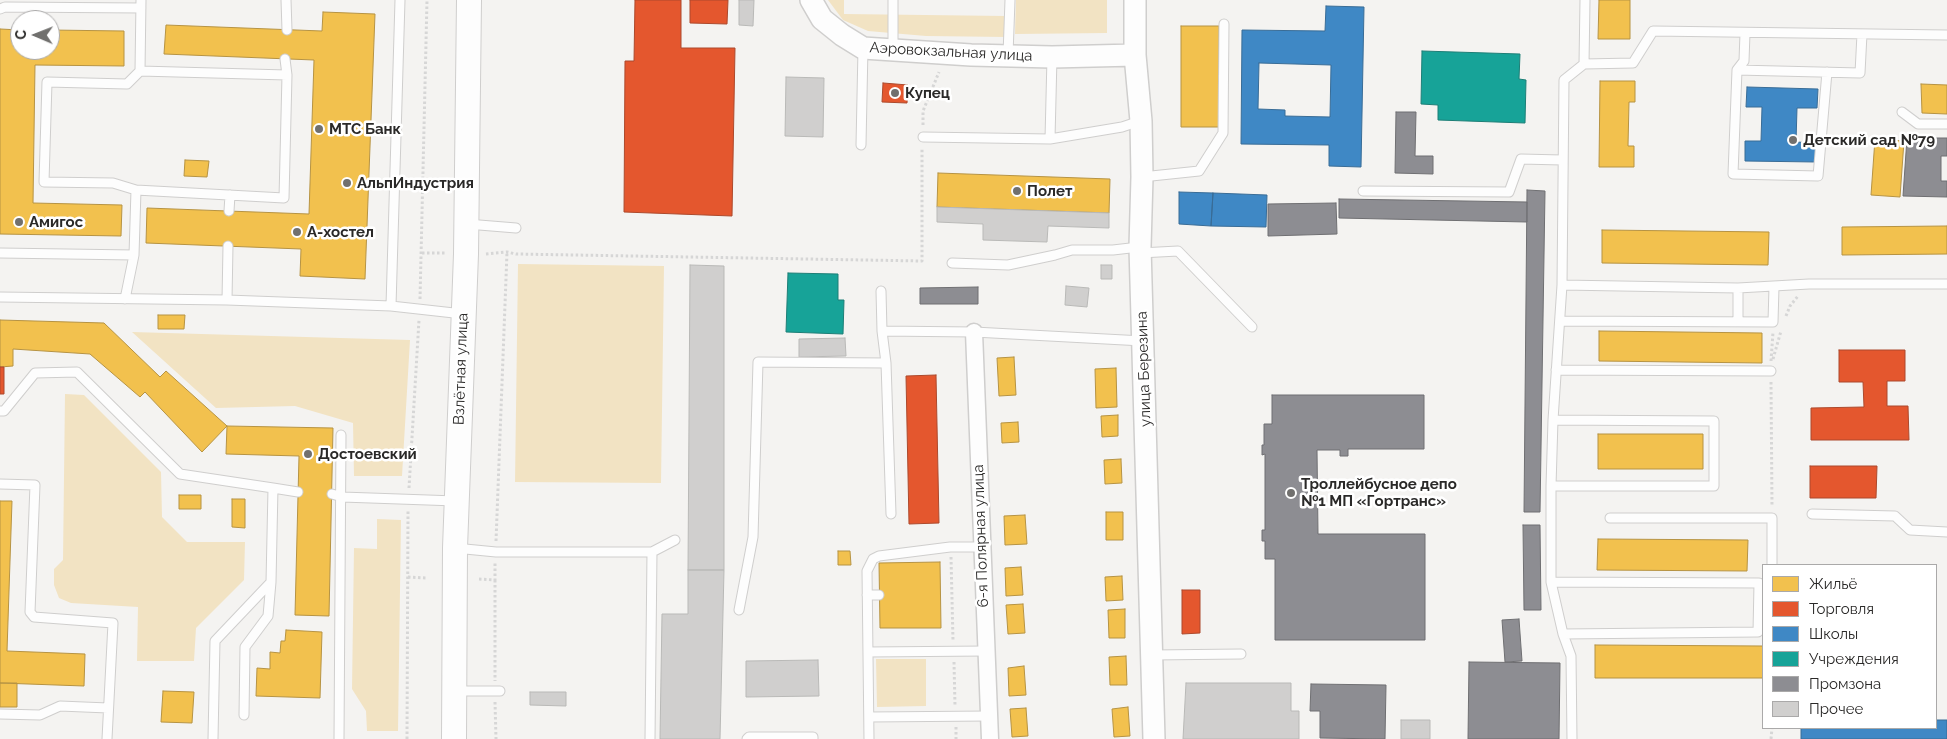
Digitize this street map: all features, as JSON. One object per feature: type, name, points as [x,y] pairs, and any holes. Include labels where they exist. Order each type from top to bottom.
[{"type":"main road","name":"Взлётная улица","points":[[454,739],[455,548],[466,224],[469,0]]},
{"type":"street","name":"Аэровокзальная улица","points":[[811,0],[822,18],[842,35],[863,48],[971,55],[1052,57],[1135,55]]},
{"type":"street","name":"улица Березина","points":[[1135,0],[1135,55],[1141,121],[1140,250],[1154,739]]},
{"type":"street","name":"6-я Полярная улица","points":[[974,332],[990,739]]},
{"type":"lane","points":[[286,0],[286,30]]},
{"type":"lane","points":[[391,306],[400,0]]},
{"type":"lane","points":[[893,0],[893,51]]},
{"type":"lane","points":[[1008,55],[1010,0]]},
{"type":"lane","points":[[1584,64],[1585,0]]},
{"type":"lane","points":[[0,9],[5,7],[141,4],[140,71],[127,84],[47,82],[44,182],[113,183],[136,190],[284,198],[286,59]]},
{"type":"lane","points":[[1142,177],[1199,171],[1223,133],[1224,24]]},
{"type":"lane","points":[[1572,739],[1572,656],[1563,634],[1551,582],[1553,420],[1562,284],[1564,80],[1584,64],[1633,63],[1654,31],[1947,35]]},
{"type":"lane","points":[[1745,33],[1744,61],[1737,70],[1733,174],[1818,176],[1826,72]]},
{"type":"lane","points":[[1737,70],[1860,73],[1862,34]]},
{"type":"lane","points":[[861,145],[863,48]]},
{"type":"lane","points":[[1050,139],[1052,57]]},
{"type":"lane","points":[[140,71],[287,75]]},
{"type":"lane","points":[[1902,112],[1918,124],[1947,124]]},
{"type":"lane","points":[[922,137],[1050,139],[1122,127],[1141,121]]},
{"type":"lane","points":[[1363,191],[1509,192],[1521,159],[1562,160]]},
{"type":"lane","points":[[126,299],[134,255],[136,190]]},
{"type":"lane","points":[[229,211],[230,195]]},
{"type":"lane","points":[[466,224],[516,228]]},
{"type":"lane","points":[[227,300],[228,246]]},
{"type":"lane","points":[[952,263],[1008,265],[1072,250],[1178,251],[1252,328]]},
{"type":"lane","points":[[0,253],[134,255]]},
{"type":"lane","points":[[1562,284],[1738,288],[1809,284],[1947,284]]},
{"type":"lane","points":[[1560,321],[1773,322],[1774,287]]},
{"type":"lane","points":[[1738,288],[1738,322]]},
{"type":"lane","points":[[881,291],[882,331],[886,363],[891,514]]},
{"type":"lane","points":[[0,298],[227,300],[391,306],[463,314]]},
{"type":"lane","points":[[882,331],[974,332],[1143,341]]},
{"type":"lane","points":[[739,610],[754,537],[758,362],[886,363]]},
{"type":"lane","points":[[1556,370],[1771,371]]},
{"type":"lane","points":[[0,411],[4,411],[35,373],[77,372],[180,474],[298,492]]},
{"type":"lane","points":[[1551,486],[1714,486],[1714,421],[1553,420]]},
{"type":"lane","points":[[339,739],[341,435]]},
{"type":"lane","points":[[0,484],[34,485],[30,612],[34,617],[113,623],[106,739]]},
{"type":"lane","points":[[244,715],[245,647],[268,616],[271,582],[273,488]]},
{"type":"lane","points":[[332,494],[342,497],[456,501]]},
{"type":"lane","points":[[1812,514],[1895,516],[1910,530],[1947,532]]},
{"type":"lane","points":[[1610,518],[1772,518],[1772,564]]},
{"type":"lane","points":[[455,548],[496,552],[652,552],[675,540]]},
{"type":"lane","points":[[869,739],[867,570],[873,559],[879,556],[950,547],[982,547]]},
{"type":"lane","points":[[650,739],[652,552]]},
{"type":"lane","points":[[213,739],[215,641],[271,582]]},
{"type":"lane","points":[[1551,582],[1761,584],[1758,632],[1563,634]]},
{"type":"lane","points":[[867,595],[879,596]]},
{"type":"lane","points":[[868,652],[986,652]]},
{"type":"lane","points":[[1152,655],[1241,654]]},
{"type":"lane","points":[[454,691],[498,691]]},
{"type":"lane","points":[[0,714],[40,715],[60,706],[108,708]]},
{"type":"lane","points":[[869,717],[989,716]]},
{"type":"lane","points":[[747,739],[749,737],[813,737],[813,739]]},
{"type":"path","points":[[407,739],[408,500],[422,253],[427,0]]},
{"type":"path","points":[[486,254],[507,252],[516,254],[922,261],[923,111],[940,72]]},
{"type":"path","points":[[496,739],[498,691],[495,580],[507,252]]},
{"type":"path","points":[[422,253],[446,254]]},
{"type":"path","points":[[1772,518],[1771,371],[1773,322]]},
{"type":"path","points":[[408,577],[426,578]]},
{"type":"path","points":[[479,579],[495,580]]},
{"type":"shaded area","points":[[828,0],[844,0],[844,14],[1006,16],[1006,37],[926,36],[868,31],[843,20]]},
{"type":"shaded area","points":[[1016,0],[1107,0],[1107,33],[1015,34]]},
{"type":"shaded area","points":[[518,264],[664,266],[661,483],[515,482]]},
{"type":"shaded area","points":[[132,332],[410,340],[402,476],[354,476],[353,423],[295,406],[216,408]]},
{"type":"shaded area","points":[[65,394],[84,395],[161,472],[162,517],[187,542],[245,542],[244,580],[196,628],[194,661],[137,661],[138,607],[71,603],[59,598],[54,585],[54,569],[63,560]]},
{"type":"shaded area","points":[[377,519],[401,520],[398,731],[367,731],[366,711],[352,689],[354,548],[377,549]]},
{"type":"shaded area","points":[[876,659],[926,659],[926,706],[877,707]]},
{"type":"building: Жильё","points":[[1599,0],[1630,0],[1630,39],[1598,39]]},
{"type":"building: Жильё","points":[[323,12],[375,14],[365,279],[300,276],[301,249],[146,243],[147,208],[309,214],[314,60],[164,54],[166,25],[322,31]]},
{"type":"building: Жильё","points":[[1181,26],[1219,26],[1219,127],[1181,127]]},
{"type":"building: Жильё","points":[[0,29],[10,30],[10,60],[60,60],[60,30],[124,31],[124,66],[35,65],[33,203],[122,205],[121,236],[0,234]]},
{"type":"building: Жильё","points":[[1600,81],[1635,81],[1635,102],[1629,102],[1628,146],[1634,146],[1634,167],[1599,167]]},
{"type":"building: Жильё","points":[[1921,84],[1947,85],[1947,114],[1922,113]]},
{"type":"building: Жильё","points":[[1875,139],[1904,141],[1900,197],[1871,195]]},
{"type":"building: Жильё","points":[[185,160],[209,161],[207,177],[184,176]]},
{"type":"building: Жильё","points":[[938,173],[1110,179],[1109,213],[937,207]]},
{"type":"building: Жильё","points":[[1947,226],[1947,254],[1842,255],[1842,227]]},
{"type":"building: Жильё","points":[[1602,230],[1769,232],[1768,265],[1602,263]]},
{"type":"building: Жильё","points":[[158,315],[185,315],[184,329],[158,329]]},
{"type":"building: Жильё","points":[[0,320],[104,323],[160,377],[166,371],[227,426],[202,452],[145,392],[140,397],[90,354],[13,349],[13,366],[0,367]]},
{"type":"building: Жильё","points":[[1599,331],[1762,333],[1762,363],[1599,361]]},
{"type":"building: Жильё","points":[[1014,357],[1016,395],[999,396],[997,358]]},
{"type":"building: Жильё","points":[[1116,368],[1117,407],[1096,408],[1095,369]]},
{"type":"building: Жильё","points":[[1118,415],[1118,436],[1102,437],[1101,416]]},
{"type":"building: Жильё","points":[[1018,422],[1019,442],[1002,443],[1001,423]]},
{"type":"building: Жильё","points":[[227,426],[333,428],[329,616],[295,615],[299,456],[226,454]]},
{"type":"building: Жильё","points":[[1598,434],[1703,434],[1703,469],[1598,469]]},
{"type":"building: Жильё","points":[[1121,459],[1122,483],[1105,484],[1104,460]]},
{"type":"building: Жильё","points":[[179,495],[201,495],[201,509],[179,509]]},
{"type":"building: Жильё","points":[[232,499],[245,499],[245,528],[232,527]]},
{"type":"building: Жильё","points":[[0,501],[12,501],[7,651],[85,654],[84,686],[0,683]]},
{"type":"building: Жильё","points":[[1106,512],[1123,512],[1123,540],[1106,540]]},
{"type":"building: Жильё","points":[[1025,515],[1027,544],[1005,545],[1004,516]]},
{"type":"building: Жильё","points":[[1598,539],[1748,540],[1747,571],[1597,570]]},
{"type":"building: Жильё","points":[[838,551],[850,551],[851,565],[838,565]]},
{"type":"building: Жильё","points":[[940,562],[941,628],[880,628],[879,563]]},
{"type":"building: Жильё","points":[[1021,567],[1023,595],[1006,596],[1005,568]]},
{"type":"building: Жильё","points":[[1122,576],[1123,600],[1106,601],[1105,577]]},
{"type":"building: Жильё","points":[[1023,604],[1025,633],[1008,634],[1006,605]]},
{"type":"building: Жильё","points":[[1125,609],[1125,638],[1109,638],[1108,610]]},
{"type":"building: Жильё","points":[[286,630],[322,632],[320,698],[256,696],[257,668],[270,669],[270,652],[280,653],[281,641],[285,641]]},
{"type":"building: Жильё","points":[[1595,645],[1762,646],[1762,678],[1595,678]]},
{"type":"building: Жильё","points":[[1126,656],[1127,685],[1110,685],[1109,657]]},
{"type":"building: Жильё","points":[[1024,666],[1026,695],[1009,696],[1008,668]]},
{"type":"building: Жильё","points":[[0,683],[17,683],[17,707],[0,707]]},
{"type":"building: Жильё","points":[[163,691],[194,692],[192,723],[161,722]]},
{"type":"building: Жильё","points":[[1128,707],[1130,736],[1114,737],[1112,709]]},
{"type":"building: Жильё","points":[[1026,708],[1028,736],[1012,737],[1010,709]]},
{"type":"building: Торговля","points":[[635,0],[681,0],[681,48],[735,48],[732,216],[624,212],[625,61],[634,61]]},
{"type":"building: Торговля","points":[[690,0],[728,0],[727,24],[690,23]]},
{"type":"building: Торговля","name":"Купец","points":[[883,83],[908,85],[907,103],[882,102]]},
{"type":"building: Торговля","points":[[1839,350],[1905,350],[1905,381],[1887,381],[1887,406],[1908,406],[1909,440],[1811,440],[1811,408],[1864,407],[1863,382],[1839,382]]},
{"type":"building: Торговля","points":[[0,367],[4,367],[4,394],[0,394]]},
{"type":"building: Торговля","points":[[936,375],[939,523],[909,524],[906,376]]},
{"type":"building: Торговля","points":[[1810,466],[1877,466],[1876,498],[1810,498]]},
{"type":"building: Торговля","points":[[1182,590],[1200,590],[1200,633],[1182,634]]},
{"type":"building: Школы","points":[[1326,6],[1364,7],[1361,167],[1329,166],[1329,145],[1241,144],[1242,30],[1325,31]],"holes":[[[1259,63],[1331,65],[1330,117],[1285,116],[1285,110],[1258,109]]]},
{"type":"building: Школы","points":[[1747,87],[1818,89],[1817,108],[1797,108],[1796,142],[1817,143],[1816,162],[1745,161],[1745,141],[1761,141],[1762,107],[1746,107]]},
{"type":"building: Школы","points":[[1179,192],[1213,193],[1211,226],[1179,224]]},
{"type":"building: Школы","points":[[1213,193],[1267,195],[1266,227],[1211,226]]},
{"type":"building: Школы","points":[[1937,720],[1947,720],[1947,739],[1801,739],[1801,729],[1937,729]]},
{"type":"building: Учреждения","points":[[1422,51],[1520,54],[1519,79],[1526,80],[1525,123],[1438,120],[1438,105],[1421,104]]},
{"type":"building: Учреждения","points":[[788,273],[838,274],[838,300],[844,300],[843,334],[786,332]]},
{"type":"building: Промзона","points":[[1396,112],[1416,112],[1415,156],[1433,156],[1433,174],[1395,173]]},
{"type":"building: Промзона","points":[[1907,138],[1947,138],[1947,156],[1941,156],[1941,181],[1947,181],[1947,197],[1903,196]]},
{"type":"building: Промзона","points":[[1527,190],[1545,191],[1540,512],[1524,512]]},
{"type":"building: Промзона","points":[[1339,199],[1527,202],[1527,222],[1339,218]]},
{"type":"building: Промзона","points":[[1336,203],[1337,234],[1268,236],[1268,204]]},
{"type":"building: Промзона","points":[[978,287],[978,304],[920,304],[920,288]]},
{"type":"building: Промзона","name":"Троллейбусное депо №1 МП «Гортранс»","points":[[1272,395],[1424,395],[1424,449],[1348,449],[1348,456],[1340,456],[1340,450],[1317,450],[1318,534],[1425,534],[1425,640],[1275,640],[1275,559],[1265,559],[1265,541],[1262,541],[1262,530],[1265,530],[1265,454],[1262,455],[1262,445],[1264,445],[1264,424],[1272,424]]},
{"type":"building: Промзона","points":[[1523,525],[1540,525],[1541,610],[1524,610]]},
{"type":"building: Промзона","points":[[1519,619],[1522,661],[1505,662],[1502,620]]},
{"type":"building: Промзона","points":[[1469,662],[1560,663],[1559,739],[1468,739]]},
{"type":"building: Промзона","points":[[1311,684],[1386,685],[1385,739],[1320,738],[1320,711],[1310,711]]},
{"type":"building: Прочее","points":[[739,0],[754,0],[753,26],[739,25]]},
{"type":"building: Прочее","points":[[786,77],[824,78],[823,137],[785,136]]},
{"type":"building: Прочее","points":[[937,207],[1109,213],[1109,228],[1048,226],[1047,242],[983,240],[983,224],[937,222]]},
{"type":"building: Прочее","points":[[690,265],[724,266],[724,570],[688,570]]},
{"type":"building: Прочее","points":[[1101,265],[1112,265],[1112,279],[1101,279]]},
{"type":"building: Прочее","points":[[1066,286],[1089,288],[1087,307],[1065,305]]},
{"type":"building: Прочее","points":[[845,338],[846,356],[799,357],[799,339]]},
{"type":"building: Прочее","points":[[688,570],[724,570],[720,739],[660,739],[662,614],[688,614]]},
{"type":"building: Прочее","points":[[818,660],[819,696],[746,697],[746,661]]},
{"type":"building: Прочее","points":[[1186,683],[1291,683],[1291,711],[1299,711],[1299,739],[1183,739]]},
{"type":"building: Прочее","points":[[530,692],[566,692],[566,706],[530,705]]},
{"type":"building: Прочее","points":[[1401,720],[1430,720],[1430,739],[1401,739]]},
{"type":"place","name":"Купец","points":[[895,93]]},
{"type":"place","name":"МТС Банк","points":[[319,129]]},
{"type":"place","name":"Детский сад №79","points":[[1793,140]]},
{"type":"place","name":"АльпИндустрия","points":[[347,183]]},
{"type":"place","name":"Полет","points":[[1017,191]]},
{"type":"place","name":"Амигос","points":[[19,222]]},
{"type":"place","name":"А-хостел","points":[[297,232]]},
{"type":"place","name":"Достоевский","points":[[308,454]]},
{"type":"place","name":"Троллейбусное депо №1 МП «Гортранс»","points":[[1291,493]]}]
